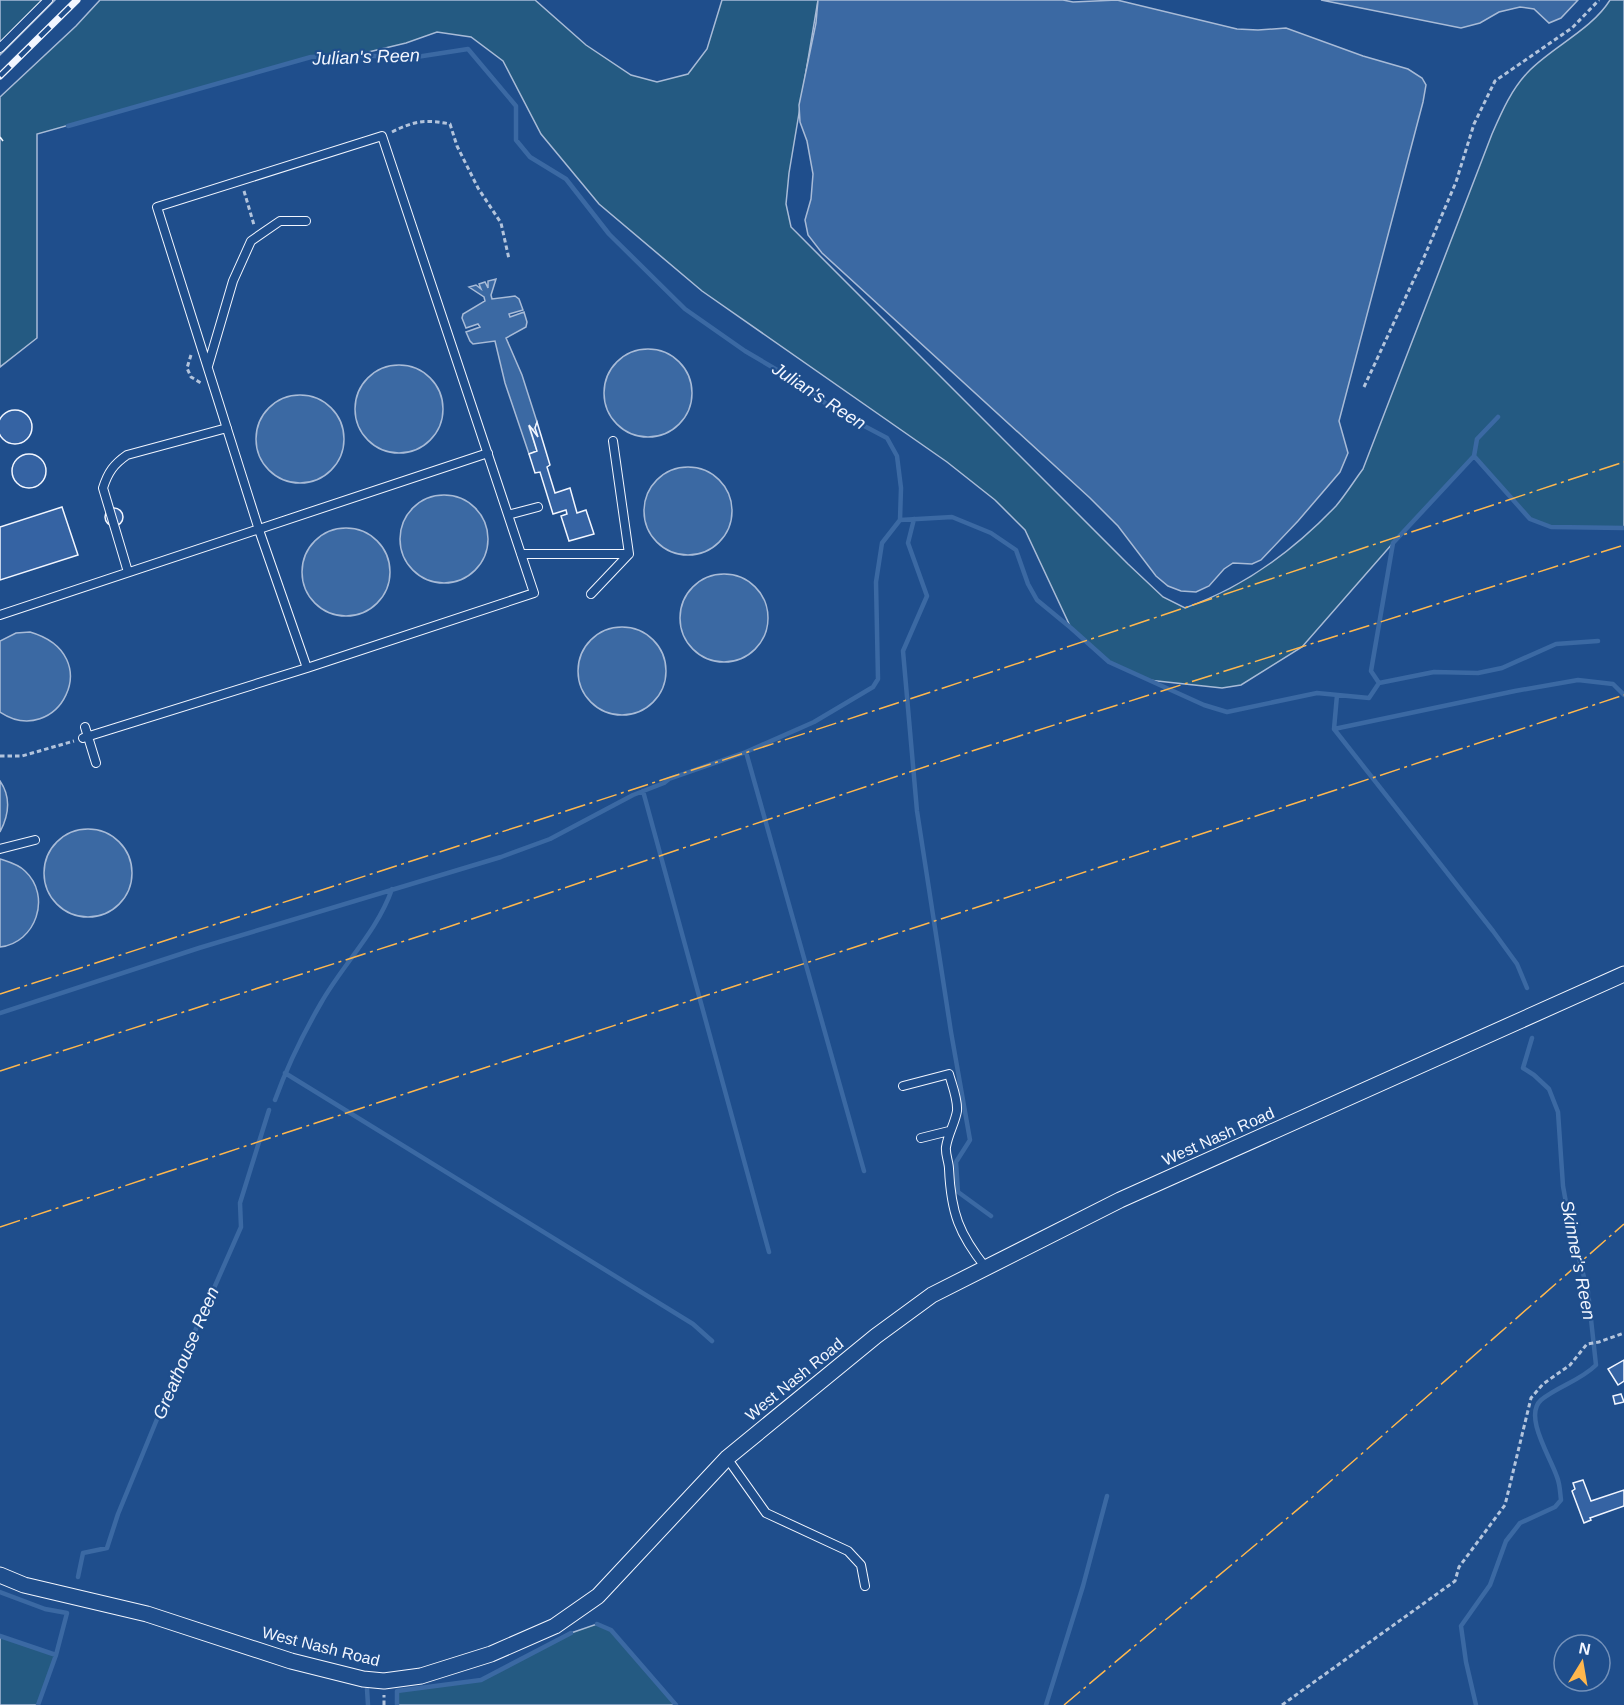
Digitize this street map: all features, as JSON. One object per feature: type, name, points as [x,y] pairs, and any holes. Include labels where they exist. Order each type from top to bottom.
[{"type":"street","name":"West Nash Road","points":[[0,1575],[24,1585],[147,1614],[291,1660],[363,1679],[384,1681],[422,1676],[491,1654],[555,1626],[598,1596],[727,1458],[876,1336],[932,1295],[1120,1200],[1624,974]]},
{"type":"lane","points":[[0,48],[48,0]]},
{"type":"lane","points":[[86,737],[307,668],[534,593],[382,136],[157,207],[259,530],[307,668]]},
{"type":"lane","points":[[208,367],[234,280],[251,241],[280,221],[306,220]]},
{"type":"lane","points":[[128,572],[103,488],[107,475],[116,462],[127,454],[227,428]]},
{"type":"lane","points":[[613,441],[629,554]]},
{"type":"lane","points":[[0,615],[488,453]]},
{"type":"lane","points":[[508,515],[538,507]]},
{"type":"lane","points":[[521,554],[629,554]]},
{"type":"lane","points":[[591,594],[629,554]]},
{"type":"lane","points":[[85,727],[86,737],[96,763]]},
{"type":"lane","points":[[0,849],[35,840]]},
{"type":"lane","points":[[903,1086],[949,1074],[957,1111],[945,1150],[951,1193],[957,1224],[986,1268]]},
{"type":"lane","points":[[921,1138],[950,1131]]},
{"type":"lane","points":[[727,1458],[766,1513],[848,1551],[861,1565],[865,1586]]},
{"type":"path","points":[[1364,387],[1422,262],[1456,182],[1474,124],[1495,81],[1572,28],[1599,0]]},
{"type":"path","points":[[382,136],[412,122],[434,120],[450,124],[457,146],[478,188],[501,223],[509,259]]},
{"type":"path","points":[[240,181],[258,236]]},
{"type":"path","points":[[0,756],[22,756],[86,737]]},
{"type":"path","points":[[1282,1705],[1455,1581],[1459,1567],[1505,1505],[1531,1398],[1543,1384],[1570,1365],[1587,1344],[1624,1333]]},
{"type":"shaded area","points":[[0,0],[55,0],[0,55]]},
{"type":"shaded area","points":[[100,0],[535,0],[586,45],[631,75],[657,82],[688,74],[707,49],[722,0],[818,0],[789,173],[786,204],[791,227],[1128,564],[1163,597],[1185,608],[1227,590],[1266,566],[1303,538],[1347,492],[1363,469],[1492,134],[1508,100],[1530,70],[1583,29],[1610,0],[1624,0],[1624,528],[1551,527],[1530,519],[1474,456],[1393,543],[1302,647],[1241,685],[1222,688],[1148,680],[1109,662],[1071,628],[1025,530],[995,500],[947,462],[702,291],[599,204],[541,134],[503,61],[471,37],[437,32],[406,43],[356,55],[311,57],[37,134],[37,338],[0,367],[0,97],[76,26]]},
{"type":"shaded area","points":[[818,0],[1063,0],[1073,2],[1117,0],[1237,29],[1286,28],[1363,56],[1408,69],[1422,78],[1426,85],[1423,102],[1339,421],[1348,453],[1340,472],[1261,560],[1252,564],[1233,563],[1224,569],[1209,586],[1196,592],[1181,591],[1168,586],[1156,576],[1118,526],[1090,498],[822,253],[808,235],[805,220],[811,199],[813,174],[807,141],[800,122],[799,105],[816,23]]},
{"type":"shaded area","points":[[1321,0],[1578,0],[1561,18],[1549,23],[1534,9],[1520,7],[1499,12],[1480,23],[1461,28]]},
{"type":"shaded area","points":[[496,279],[492,299],[515,296],[519,299],[523,310],[509,314],[510,317],[524,312],[527,322],[526,327],[506,338],[522,375],[537,422],[535,428],[538,437],[529,427],[537,451],[529,454],[505,383],[495,341],[473,344],[466,332],[480,327],[478,324],[466,328],[462,318],[463,314],[485,301],[484,297],[469,287],[476,285],[481,289],[479,284],[485,282],[488,288],[488,281]]},
{"type":"shaded area","points":[[648,349],[673,356],[685,368],[692,393],[685,418],[673,430],[648,437],[623,430],[611,418],[604,393],[611,368],[623,356]]},
{"type":"shaded area","points":[[390,365],[408,365],[424,372],[436,384],[443,400],[443,418],[436,434],[424,446],[408,453],[390,453],[374,446],[362,434],[355,418],[355,400],[362,384],[374,372]]},
{"type":"shaded area","points":[[300,395],[325,402],[337,414],[344,439],[337,464],[325,476],[300,483],[275,476],[263,464],[256,439],[263,414],[275,402]]},
{"type":"shaded area","points":[[679,467],[697,467],[713,474],[725,486],[732,502],[732,520],[725,536],[713,548],[697,555],[679,555],[663,548],[651,536],[644,520],[644,502],[651,486],[663,474]]},
{"type":"shaded area","points":[[435,495],[453,495],[469,502],[481,514],[488,530],[488,548],[481,564],[469,576],[453,583],[435,583],[419,576],[407,564],[400,548],[400,530],[407,514],[419,502]]},
{"type":"shaded area","points":[[346,528],[371,535],[383,547],[390,572],[383,597],[371,609],[346,616],[321,609],[309,597],[302,572],[309,547],[321,535]]},
{"type":"shaded area","points":[[715,574],[733,574],[749,581],[761,593],[768,609],[768,627],[761,643],[749,655],[733,662],[715,662],[699,655],[687,643],[680,627],[680,609],[687,593],[699,581]]},
{"type":"shaded area","points":[[622,627],[647,634],[659,646],[666,671],[659,696],[647,708],[622,715],[597,708],[585,696],[578,671],[585,646],[597,634]]},
{"type":"shaded area","points":[[30,632],[54,644],[67,660],[70,677],[66,695],[55,709],[40,719],[21,720],[0,712],[0,641],[16,633]]},
{"type":"shaded area","points":[[0,781],[6,793],[8,806],[0,832]]},
{"type":"shaded area","points":[[79,829],[97,829],[113,836],[125,848],[132,864],[132,882],[125,898],[113,910],[97,917],[79,917],[63,910],[51,898],[44,882],[44,864],[51,848],[63,836]]},
{"type":"shaded area","points":[[0,859],[25,871],[33,881],[38,893],[38,905],[31,928],[23,937],[13,944],[0,947]]},
{"type":"shaded area","points":[[597,1624],[611,1630],[676,1705],[397,1705],[397,1691],[481,1680],[571,1633]]},
{"type":"shaded area","points":[[0,1636],[56,1655],[38,1705],[0,1705]]},
{"type":"building","points":[[15,410],[27,415],[32,427],[27,439],[15,444],[3,439],[-2,427],[3,415]]},
{"type":"building","points":[[537,422],[550,465],[547,467],[555,493],[570,488],[577,513],[586,510],[594,534],[569,541],[561,516],[567,514],[566,510],[553,514],[540,472],[535,473],[529,454],[537,451],[529,425],[538,437],[535,428]]},
{"type":"building","points":[[29,454],[41,459],[46,471],[41,483],[29,488],[17,483],[12,471],[17,459]]},
{"type":"building","points":[[62,507],[78,555],[0,580],[0,527]]},
{"type":"building","points":[[110,508],[118,508],[123,513],[121,524],[110,526],[105,521],[105,513]]},
{"type":"building","points":[[1624,1360],[1624,1381],[1618,1385],[1608,1369]]},
{"type":"building","points":[[1621,1394],[1624,1402],[1615,1404],[1613,1396]]},
{"type":"building","points":[[1583,1480],[1591,1501],[1624,1490],[1624,1506],[1590,1518],[1591,1520],[1584,1523],[1572,1491],[1575,1489],[1573,1483]]},
{"type":"waterway","name":"Julian's Reen","points":[[68,126],[311,57],[356,55],[410,58],[468,49],[516,106],[516,140],[530,157],[566,179],[609,234],[685,309],[745,351],[801,384],[834,410],[887,438],[897,456],[901,488],[900,520],[952,517],[991,533],[1016,550],[1028,584],[1037,600],[1109,662],[1204,705],[1227,712],[1317,693],[1369,698],[1379,683],[1434,672],[1478,673],[1502,668],[1556,644],[1598,641]]},
{"type":"waterway","points":[[1379,683],[1371,671],[1393,543],[1474,456],[1477,439],[1498,417]]},
{"type":"waterway","points":[[1474,456],[1530,519],[1551,527],[1624,528]]},
{"type":"waterway","points":[[914,519],[908,543],[927,596],[903,651],[917,811],[970,1140],[956,1162],[958,1192],[991,1216]]},
{"type":"waterway","points":[[0,1013],[199,948],[501,857],[550,839],[633,795],[669,779],[746,752],[814,722],[873,687],[878,679],[876,582],[882,543],[900,520]]},
{"type":"waterway","points":[[1334,729],[1578,680],[1613,684],[1624,695]]},
{"type":"waterway","points":[[1337,695],[1334,729],[1493,931],[1517,964],[1527,988]]},
{"type":"waterway","points":[[746,752],[864,1171]]},
{"type":"waterway","points":[[643,791],[769,1252]]},
{"type":"waterway","points":[[275,1100],[314,1015],[369,934],[386,905],[392,889]]},
{"type":"waterway","name":"Skinner's Reen","points":[[1476,1705],[1466,1662],[1461,1626],[1490,1585],[1506,1541],[1520,1523],[1555,1507],[1561,1500],[1558,1480],[1537,1426],[1536,1407],[1548,1395],[1596,1365],[1588,1292],[1570,1225],[1563,1186],[1558,1112],[1549,1089],[1523,1068],[1532,1038]]},
{"type":"waterway","points":[[285,1073],[693,1324],[712,1341]]},
{"type":"waterway","name":"Greathouse Reen","points":[[78,1577],[83,1553],[107,1548],[118,1514],[169,1390],[241,1227],[240,1203],[269,1110]]},
{"type":"waterway","points":[[1046,1705],[1083,1586],[1107,1496]]},
{"type":"waterway","points":[[0,1592],[45,1609],[67,1613],[56,1655],[38,1705]]},
{"type":"waterway","points":[[597,1624],[611,1630],[676,1705]]},
{"type":"waterway","points":[[397,1705],[397,1691],[481,1680],[571,1633]]},
{"type":"waterway","points":[[0,1636],[56,1655]]},
{"type":"waterway","points":[[367,1689],[368,1705]]},
{"type":"railway","points":[[0,76],[77,0]]},
{"type":"fence","points":[[0,137],[3,141]]},
{"type":"power","points":[[0,994],[888,706],[1624,462]]},
{"type":"power","points":[[0,1071],[445,928],[972,751],[1624,545]]},
{"type":"power","points":[[0,1227],[1624,695]]},
{"type":"power","points":[[1064,1705],[1309,1500],[1624,1224]]}]
